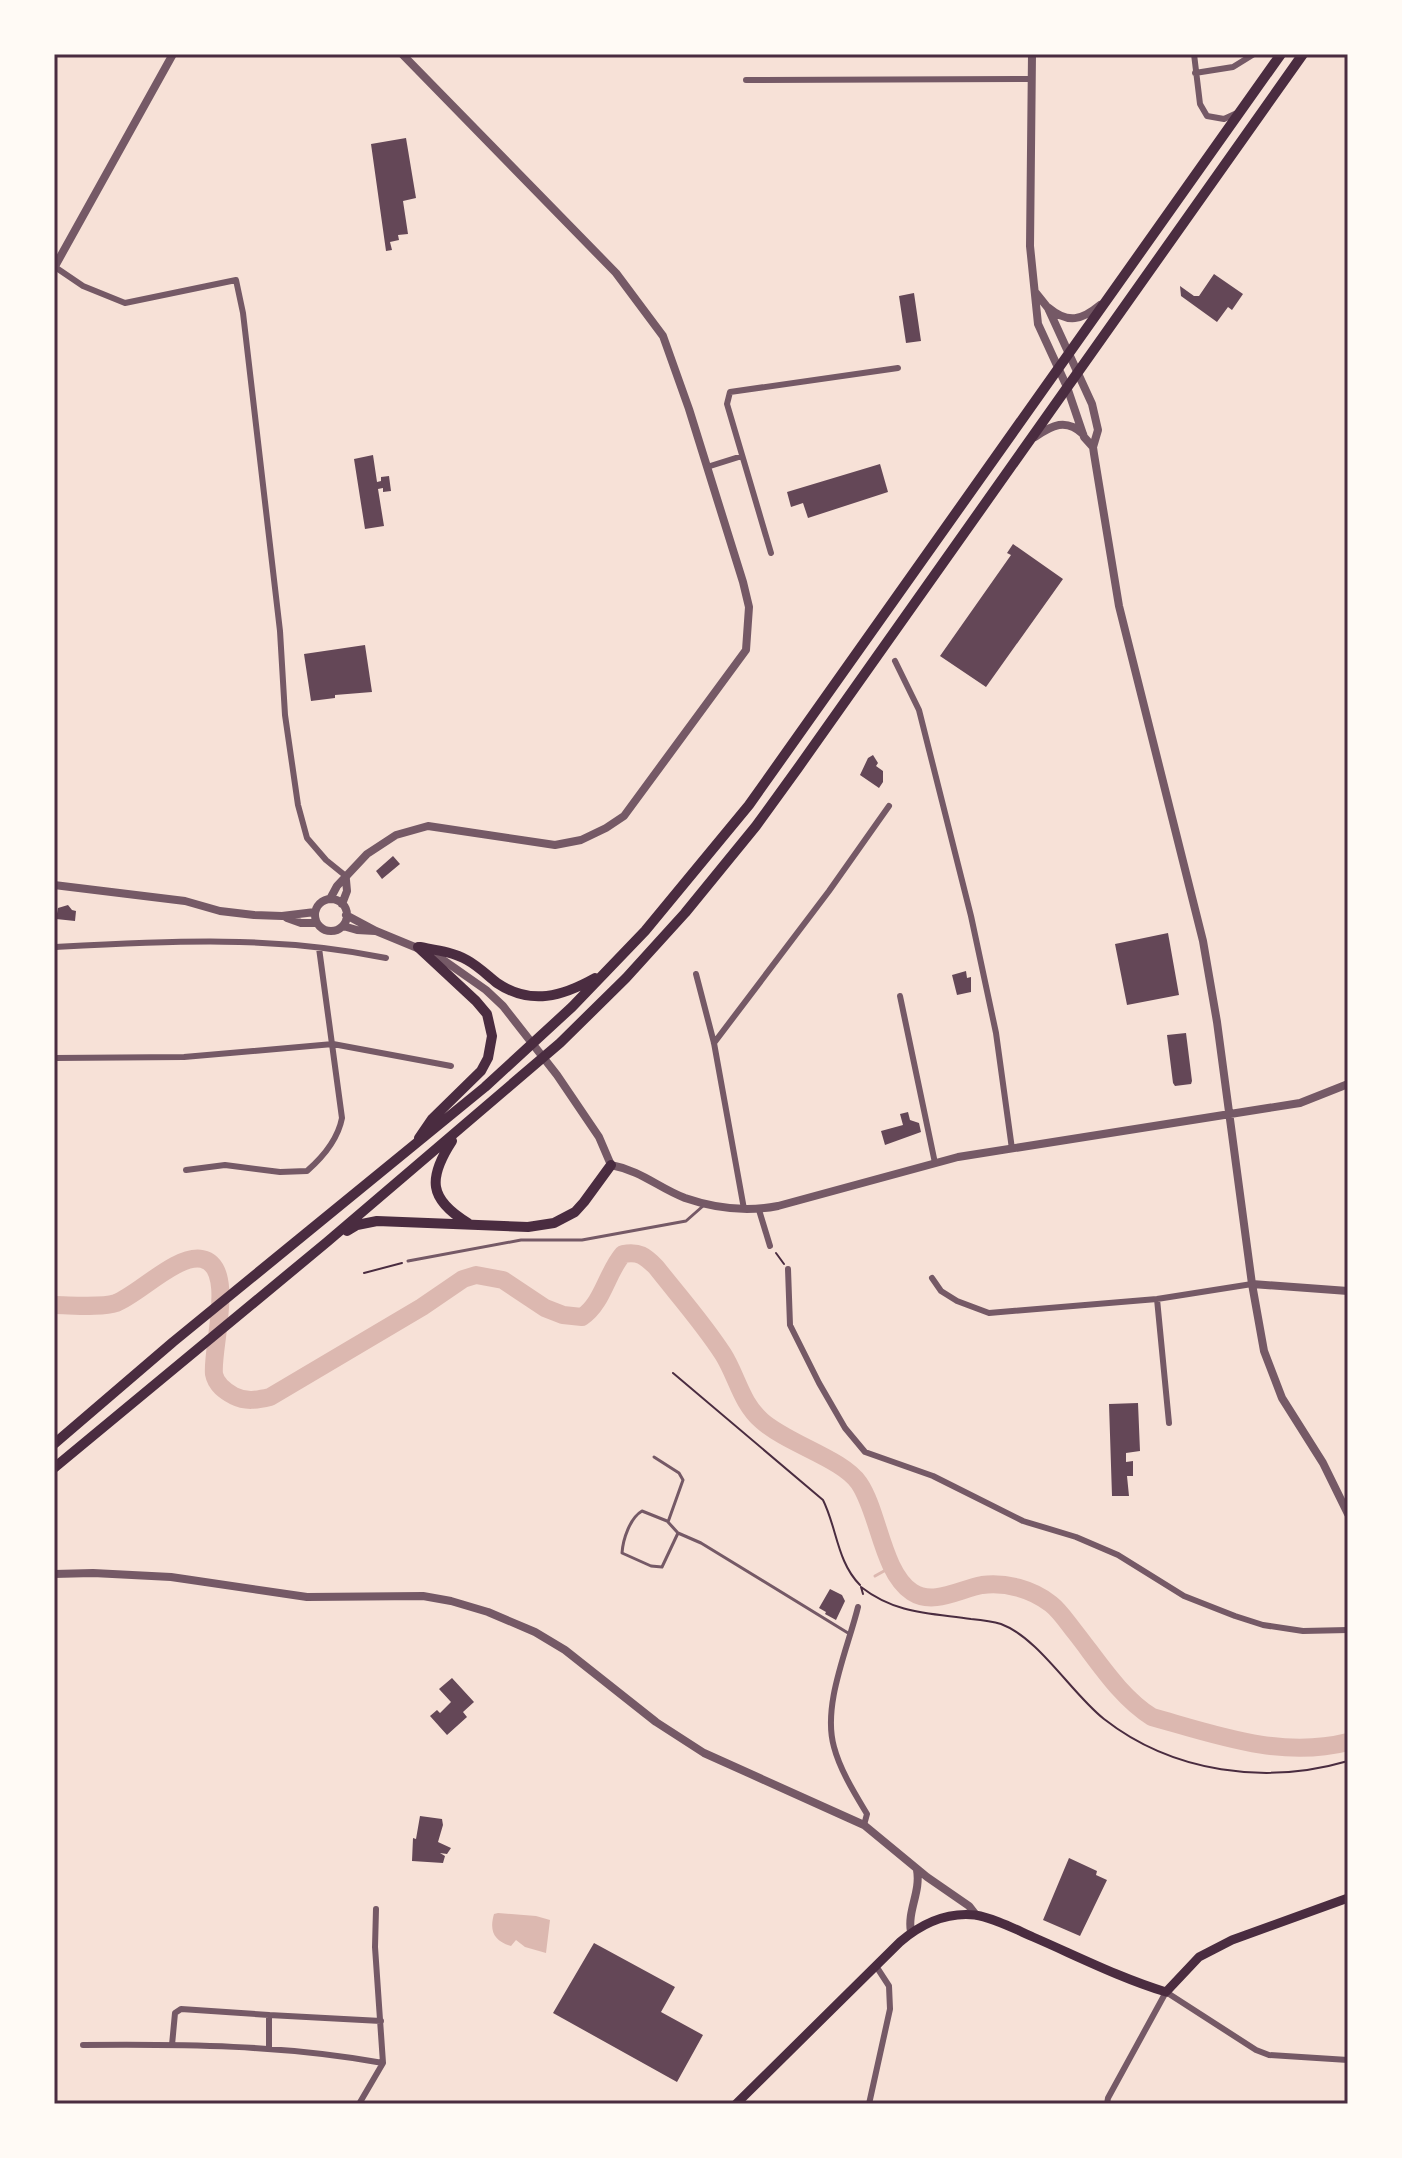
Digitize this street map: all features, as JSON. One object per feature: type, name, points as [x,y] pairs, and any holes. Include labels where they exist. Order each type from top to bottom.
[{"type":"main road","points":[[54,1444],[520,1055],[607,971],[680,892],[749,805],[1281,54]]},
{"type":"main road","points":[[54,1468],[535,1066],[626,978],[723,869],[1303,54]]},
{"type":"main road","points":[[418,947],[465,959],[498,984],[527,995],[547,997],[571,992],[607,971]]},
{"type":"main road","points":[[411,1149],[432,1119],[481,1071],[491,1048],[491,1026],[487,1014],[418,947]]},
{"type":"main road","points":[[458,1132],[438,1163],[435,1185],[443,1204],[469,1224]]},
{"type":"main road","points":[[327,1242],[357,1225],[377,1221],[528,1227],[554,1223],[575,1212],[611,1165]]},
{"type":"main road","points":[[736,2104],[911,1932],[940,1918],[976,1915],[1166,1992],[1199,1957],[1232,1940],[1348,1898]]},
{"type":"street","points":[[173,54],[54,268],[83,286],[125,303],[236,280],[243,313],[275,587],[285,715],[298,805],[307,838],[346,878],[343,926]]},
{"type":"street","points":[[317,923],[315,912],[322,902],[330,899],[337,886],[367,854],[396,835],[412,829],[440,828],[555,845],[581,840],[606,828],[624,816],[719,691],[746,650],[749,607],[685,394],[663,336],[616,273],[402,54]]},
{"type":"street","points":[[1032,54],[1030,246],[1038,324],[1067,387],[1083,434],[1093,447]]},
{"type":"street","points":[[1194,54],[1200,104],[1207,116],[1224,119],[1240,112]]},
{"type":"street","points":[[1195,73],[1233,67],[1254,54]]},
{"type":"street","points":[[746,80],[1032,79]]},
{"type":"street","points":[[1036,293],[1048,308],[1078,372],[1091,402],[1098,430],[1093,447],[1099,500],[1119,606],[1203,941],[1264,1351],[1282,1398],[1323,1463],[1348,1514]]},
{"type":"street","points":[[1048,308],[1064,318],[1078,319],[1106,301]]},
{"type":"street","points":[[771,553],[727,396],[733,390],[898,368]]},
{"type":"street","points":[[1028,442],[1058,424],[1069,425],[1083,434]]},
{"type":"street","points":[[707,467],[742,456]]},
{"type":"street","points":[[895,661],[919,710],[971,916],[996,1033],[1012,1149]]},
{"type":"street","points":[[714,1043],[889,806]]},
{"type":"street","points":[[54,885],[185,901],[220,911],[282,916],[315,912]]},
{"type":"street","points":[[330,899],[342,904]]},
{"type":"street","points":[[346,915],[454,966],[503,1006],[557,1075],[606,1150],[611,1165],[635,1171],[684,1197],[706,1203],[759,1210],[935,1163],[1300,1103],[1348,1084]]},
{"type":"street","points":[[282,916],[301,923],[317,923],[329,931],[343,926],[376,931]]},
{"type":"street","points":[[54,947],[205,940],[269,941],[386,958]]},
{"type":"street","points":[[186,1170],[225,1165],[280,1172],[307,1171],[320,1159],[340,1127],[342,1118],[319,948]]},
{"type":"street","points":[[696,974],[714,1043],[744,1209]]},
{"type":"street","points":[[900,996],[935,1163]]},
{"type":"street","points":[[54,1058],[184,1057],[333,1044],[451,1066]]},
{"type":"street","points":[[759,1210],[770,1246]]},
{"type":"street","points":[[788,1269],[790,1325],[819,1383],[863,1455],[933,1476],[1023,1521],[1076,1537],[1118,1555],[1184,1596],[1230,1614],[1263,1625],[1303,1631],[1348,1630]]},
{"type":"street","points":[[932,1278],[949,1296],[989,1313],[1157,1299],[1252,1284],[1348,1291]]},
{"type":"street","points":[[1157,1299],[1169,1423]]},
{"type":"street","points":[[54,1574],[157,1576],[307,1597],[423,1596],[458,1603],[525,1628],[565,1650],[656,1722],[704,1753],[864,1825],[917,1869],[960,1899],[976,1915]]},
{"type":"street","points":[[858,1607],[830,1716],[833,1746],[867,1814],[864,1825]]},
{"type":"street","points":[[911,1932],[909,1922],[919,1887],[917,1869]]},
{"type":"street","points":[[359,2104],[383,2063],[375,1947],[376,1909]]},
{"type":"street","points":[[869,2104],[890,2009],[889,1986],[876,1966]]},
{"type":"street","points":[[1107,2104],[1166,1992],[1256,2050],[1269,2055],[1348,2060]]},
{"type":"street","points":[[172,2045],[175,2013],[181,2009],[381,2021]]},
{"type":"street","points":[[269,2015],[269,2049]]},
{"type":"street","points":[[83,2045],[269,2049],[383,2063]]},
{"type":"lane","points":[[408,1261],[521,1240],[582,1240],[686,1221],[706,1203]]},
{"type":"lane","points":[[654,1457],[679,1473],[683,1480],[668,1522]]},
{"type":"lane","points":[[678,1533],[662,1567],[651,1566],[622,1553],[633,1517],[642,1511],[668,1522],[678,1533],[701,1543],[850,1633]]},
{"type":"path","points":[[770,1246],[788,1269]]},
{"type":"path","points":[[364,1273],[408,1261]]},
{"type":"path","points":[[673,1373],[823,1500],[843,1559],[863,1594]]},
{"type":"path","points":[[861,1587],[899,1609],[990,1622],[1016,1632],[1104,1719],[1188,1763],[1226,1771],[1281,1774],[1348,1761]]},
{"type":"shaded area","points":[[494,1914],[550,1920],[546,1953],[525,1947],[516,1940],[511,1946],[500,1941],[492,1925]]},
{"type":"building","points":[[406,138],[416,198],[403,201],[408,234],[398,235],[399,240],[390,242],[392,250],[386,251],[371,144]]},
{"type":"building","points":[[1214,274],[1243,294],[1232,310],[1228,307],[1217,322],[1181,296],[1180,286],[1199,296]]},
{"type":"building","points":[[914,293],[921,341],[906,343],[899,296]]},
{"type":"building","points":[[373,455],[377,482],[381,481],[381,477],[389,476],[391,491],[378,489],[384,526],[365,529],[354,459]]},
{"type":"building","points":[[880,464],[888,492],[808,518],[803,503],[791,507],[787,492]]},
{"type":"building","points":[[1013,544],[1063,579],[986,687],[940,656],[1011,555],[1007,553]]},
{"type":"building","points":[[365,645],[372,692],[335,695],[335,698],[311,701],[304,654]]},
{"type":"building","points":[[873,755],[878,763],[876,766],[883,771],[883,782],[879,788],[860,775],[868,758]]},
{"type":"building","points":[[393,856],[400,864],[382,879],[376,871]]},
{"type":"building","points":[[68,905],[76,911],[75,921],[56,919],[58,908]]},
{"type":"building","points":[[1168,933],[1179,995],[1127,1005],[1115,944]]},
{"type":"building","points":[[966,971],[967,978],[971,977],[971,992],[957,995],[952,975]]},
{"type":"building","points":[[1186,1033],[1192,1081],[1191,1084],[1175,1086],[1167,1035]]},
{"type":"building","points":[[908,1112],[910,1120],[919,1123],[921,1132],[885,1145],[881,1131],[903,1125],[900,1114]]},
{"type":"building","points":[[1138,1403],[1140,1451],[1126,1453],[1126,1462],[1133,1461],[1133,1476],[1127,1476],[1129,1496],[1112,1496],[1109,1404]]},
{"type":"building","points":[[830,1589],[842,1595],[845,1601],[836,1620],[819,1608]]},
{"type":"building","points":[[452,1678],[474,1702],[463,1712],[467,1717],[447,1735],[430,1716],[437,1710],[440,1713],[451,1702],[439,1689]]},
{"type":"building","points":[[420,1816],[442,1819],[438,1842],[451,1848],[447,1854],[440,1853],[445,1856],[443,1863],[412,1861],[413,1838],[416,1839]]},
{"type":"building","points":[[1069,1858],[1097,1871],[1096,1875],[1107,1880],[1080,1936],[1043,1920]]},
{"type":"building","points":[[594,1943],[675,1987],[661,2012],[703,2035],[677,2082],[553,2013]]},
{"type":"waterway","points":[[54,1305],[110,1305],[181,1262],[202,1259],[212,1265],[218,1276],[220,1292],[215,1378],[221,1387],[234,1396],[256,1400],[270,1397],[422,1307],[463,1279],[476,1275],[503,1280],[545,1308],[563,1315],[582,1317],[595,1304],[623,1254],[638,1254],[656,1267],[707,1331],[728,1362],[755,1414],[773,1429],[841,1466],[859,1483],[872,1509],[894,1571],[912,1592],[920,1596],[938,1597],[991,1584],[1036,1594],[1057,1610],[1120,1689],[1152,1717],[1249,1743],[1298,1748],[1348,1742]]},
{"type":"waterway","points":[[875,1576],[893,1566]]}]
